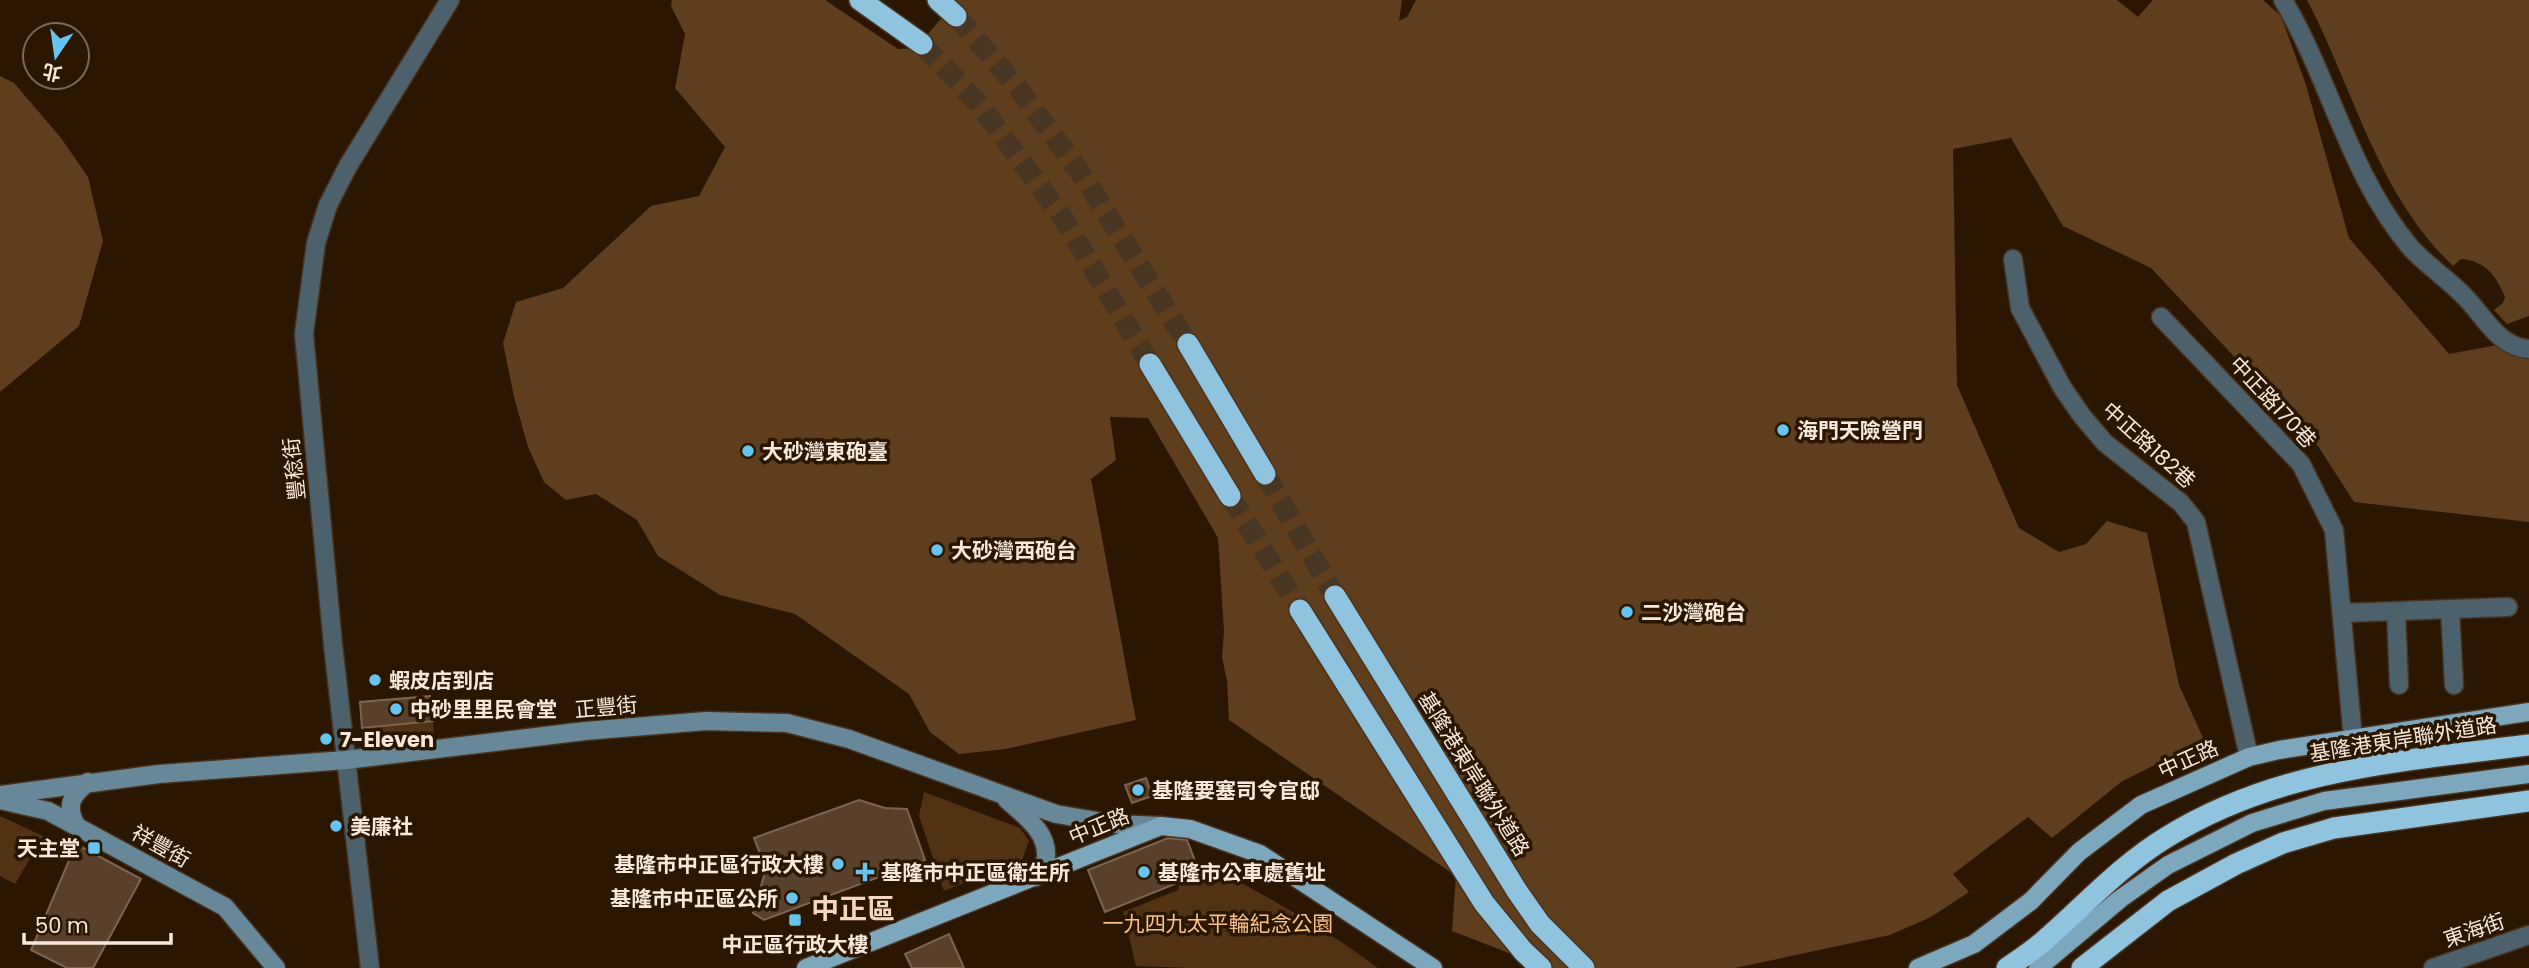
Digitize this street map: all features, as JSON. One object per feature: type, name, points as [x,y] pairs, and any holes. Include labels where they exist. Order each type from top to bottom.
[{"type":"highway","points":[[860,0],[922,44]]},
{"type":"highway","points":[[938,0],[956,16]]},
{"type":"highway","points":[[1188,344],[1265,474]]},
{"type":"highway","points":[[1150,364],[1230,496]]},
{"type":"highway","name":"基隆港東岸聯外道路","points":[[1335,596],[1517,891],[1540,924],[1584,968]]},
{"type":"highway","points":[[1300,610],[1484,903],[1522,951],[1541,968]]},
{"type":"highway","name":"基隆港東岸聯外道路","points":[[2007,968],[2044,941],[2129,863],[2168,836],[2237,802],[2283,784],[2346,769],[2529,744]]},
{"type":"highway","points":[[2082,968],[2168,901],[2236,864],[2284,843],[2334,828],[2529,801]]},
{"type":"main road","name":"中正路","points":[[1918,968],[1974,944],[2031,901],[2079,852],[2141,805],[2249,757],[2529,712]]},
{"type":"main road","points":[[2038,968],[2120,899],[2168,865],[2252,823],[2324,801],[2529,774]]},
{"type":"main road","name":"中正路","points":[[806,968],[1161,826],[1190,829],[1260,854],[1433,968]]},
{"type":"street","name":"豐稔街","points":[[370,968],[346,760],[304,334],[310,275],[316,243],[328,205],[348,166],[450,0]]},
{"type":"street","points":[[2283,0],[2353,155],[2410,246],[2466,298],[2500,337],[2514,347],[2529,349]]},
{"type":"street","name":"中正路182巷","points":[[2013,258],[2020,308],[2062,387],[2082,416],[2105,443],[2181,503],[2196,522],[2249,757]]},
{"type":"street","name":"中正路170巷","points":[[2161,317],[2301,464],[2334,530],[2353,739]]},
{"type":"street","points":[[2342,613],[2508,607]]},
{"type":"street","points":[[2450,609],[2454,685]]},
{"type":"street","points":[[2396,611],[2399,685]]},
{"type":"street","name":"正豐街","points":[[0,798],[88,782],[159,774],[346,760],[585,731],[706,721],[787,723],[849,739],[921,763],[1056,814],[1115,824],[1161,826]]},
{"type":"street","points":[[76,824],[69,808],[76,792],[88,782]]},
{"type":"street","points":[[1001,795],[1034,824],[1044,841],[1045,860],[1036,877]]},
{"type":"street","name":"祥豐街","points":[[0,798],[48,811],[76,824],[225,907],[276,968]]},
{"type":"street","name":"東海街","points":[[2433,968],[2529,935]]},
{"type":"green space","points":[[433,721],[434,740],[364,746],[362,728]]},
{"type":"green space","points":[[924,792],[1020,828],[1029,841],[1022,860],[944,891],[919,816]]},
{"type":"green space","points":[[0,816],[43,836],[15,884],[0,876]]},
{"type":"green space","name":"一九四九太平輪紀念公園","points":[[1184,859],[1218,871],[1251,888],[1327,932],[1378,968],[1136,966],[1123,912],[1178,890]]},
{"type":"shaded area","points":[[672,0],[825,0],[898,49],[916,48],[957,0],[1402,0],[1399,21],[1407,17],[1416,0],[2117,0],[2138,17],[2153,0],[2263,0],[2281,16],[2306,85],[2349,238],[2449,354],[2529,339],[2529,522],[2354,502],[2318,446],[2151,268],[2063,226],[2011,138],[1953,149],[1957,385],[2019,528],[2059,552],[2086,544],[2107,521],[2147,533],[2179,685],[2204,740],[2121,782],[2052,838],[2028,817],[1953,874],[1969,892],[1931,917],[1890,935],[1735,968],[1547,968],[1452,931],[1456,876],[1229,720],[1227,681],[1222,657],[1224,631],[1218,538],[1148,418],[1110,417],[1116,460],[1091,479],[1136,720],[1006,749],[959,754],[930,732],[909,694],[795,614],[720,595],[658,556],[637,520],[596,494],[566,500],[544,482],[528,447],[503,343],[516,302],[563,288],[651,206],[699,196],[725,147],[675,88],[685,34],[671,6]]},
{"type":"shaded area","points":[[2307,0],[2529,0],[2529,316],[2507,324],[2494,310],[2503,303],[2505,297],[2489,270],[2477,263],[2461,259],[2453,266],[2405,207],[2386,174]]},
{"type":"shaded area","points":[[0,76],[14,83],[61,138],[88,177],[103,241],[79,326],[0,392]]},
{"type":"building","name":"中砂里里民會堂","points":[[430,696],[433,721],[362,728],[360,702]]},
{"type":"building","name":"基隆要塞司令官邸","points":[[1146,778],[1152,796],[1132,803],[1125,785]]},
{"type":"building","name":"基隆市中正區行政大樓","points":[[859,800],[885,808],[907,809],[925,860],[764,920],[753,913],[766,869],[754,838]]},
{"type":"building","name":"基隆市公車處舊址","points":[[1168,838],[1187,840],[1200,874],[1105,912],[1088,870]]},
{"type":"building","points":[[76,844],[141,879],[93,968],[67,968],[31,950]]},
{"type":"building","points":[[949,934],[964,968],[912,968],[905,954]]},
{"type":"tunnel","points":[[956,16],[1018,88],[1085,179],[1188,344]]},
{"type":"tunnel","points":[[922,44],[979,104],[1063,218],[1150,364]]},
{"type":"tunnel","points":[[1265,474],[1335,596]]},
{"type":"tunnel","points":[[1230,496],[1300,610]]},
{"type":"place","name":"海門天險營門","points":[[1783,430]]},
{"type":"place","name":"大砂灣東砲臺","points":[[748,451]]},
{"type":"place","name":"大砂灣西砲台","points":[[937,550]]},
{"type":"place","name":"二沙灣砲台","points":[[1627,612]]},
{"type":"place","name":"蝦皮店到店","points":[[375,680]]},
{"type":"place","name":"中砂里里民會堂","points":[[396,709]]},
{"type":"place","name":"7-Eleven","points":[[326,739]]},
{"type":"place","name":"基隆要塞司令官邸","points":[[1138,790]]},
{"type":"place","name":"美廉社","points":[[336,826]]},
{"type":"place","name":"天主堂","points":[[94,848]]},
{"type":"place","name":"基隆市中正區行政大樓","points":[[838,864]]},
{"type":"place","name":"基隆市中正區衛生所","points":[[865,872]]},
{"type":"place","name":"基隆市公車處舊址","points":[[1144,872]]},
{"type":"place","name":"基隆市中正區公所","points":[[792,898]]},
{"type":"place","name":"中正區行政大樓","points":[[795,920]]},
{"type":"district","name":"中正區","points":[[853,909]]}]
